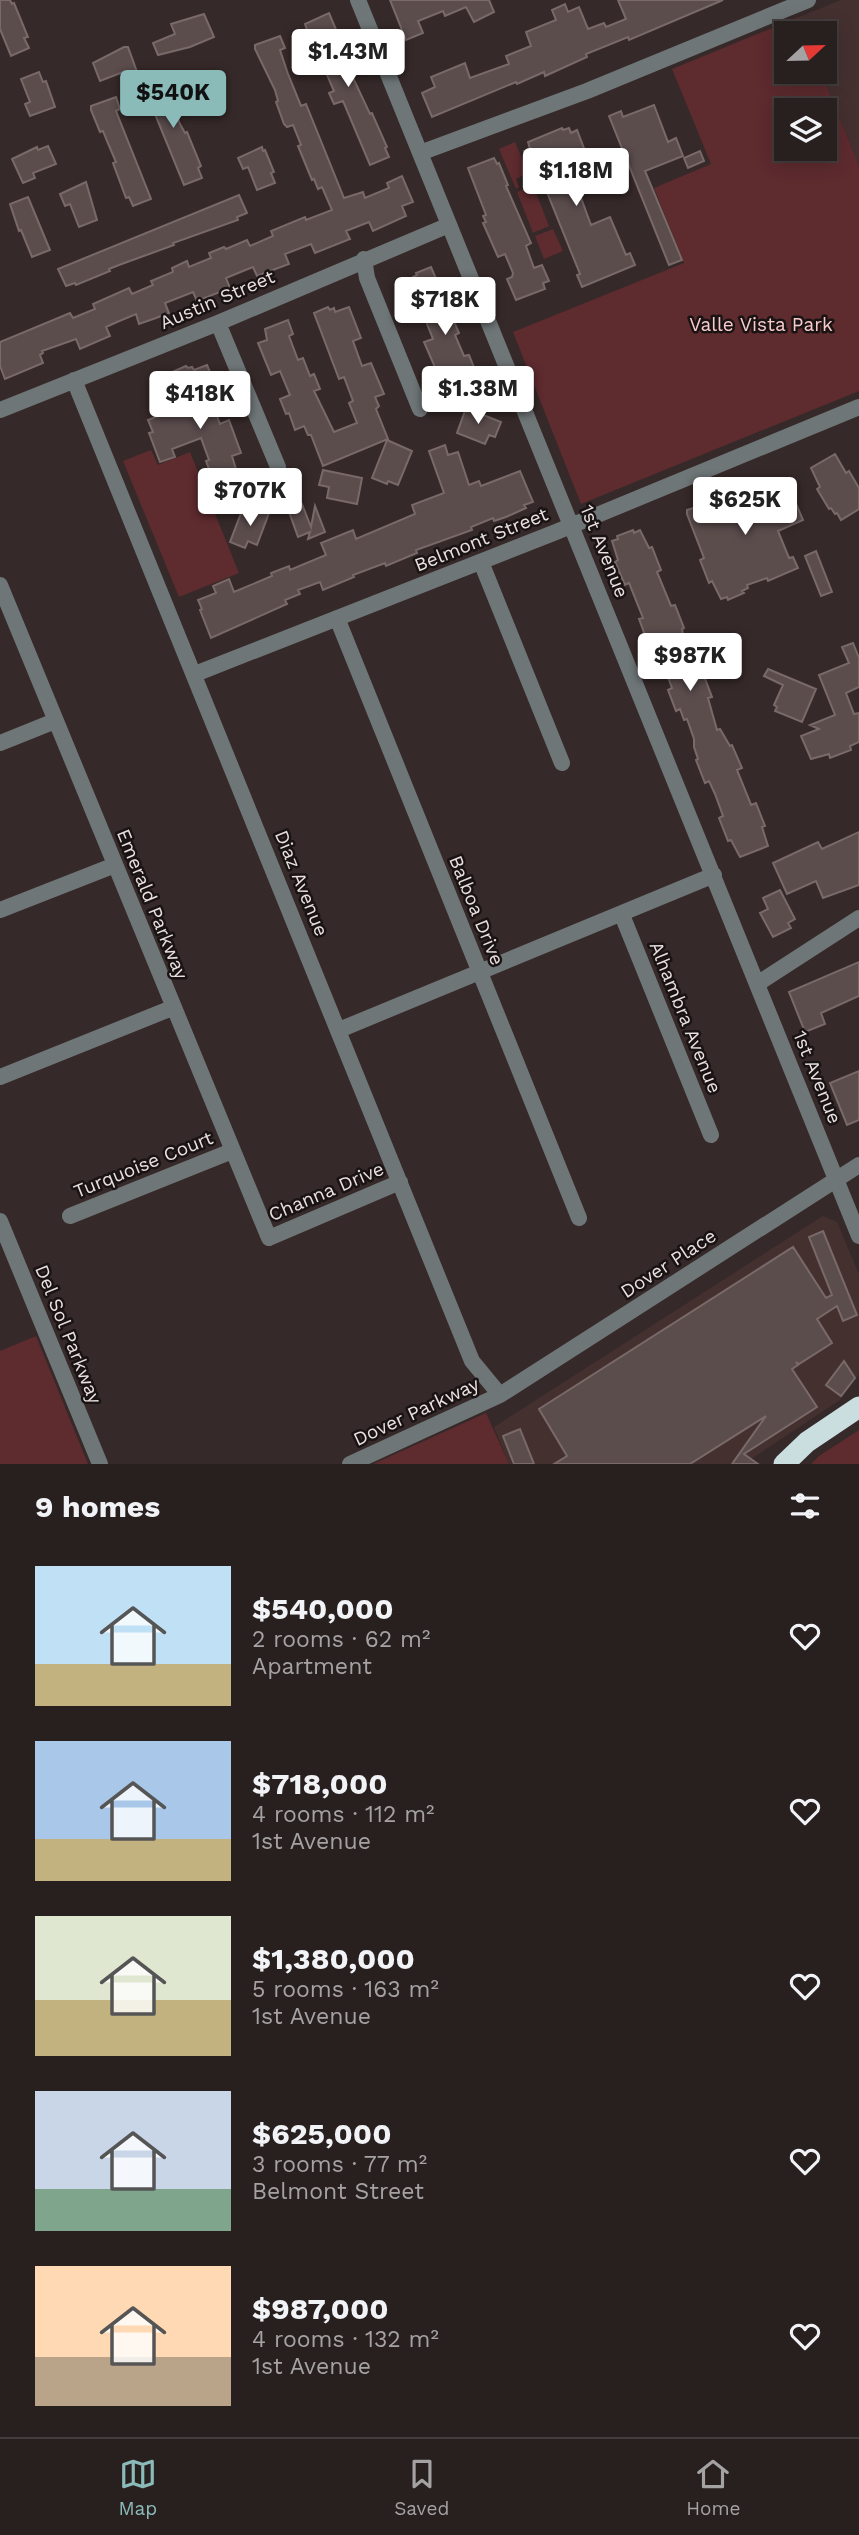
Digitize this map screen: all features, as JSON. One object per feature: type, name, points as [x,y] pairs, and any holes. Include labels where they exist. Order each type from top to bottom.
[{"type":"highway","points":[[784,1464],[807,1442],[859,1407]]},
{"type":"street","name":"1st Avenue","points":[[358,0],[859,1236]]},
{"type":"street","points":[[420,153],[587,91],[800,2]]},
{"type":"street","name":"Austin Street","points":[[0,410],[218,323],[449,225]]},
{"type":"street","points":[[364,259],[367,278],[420,409]]},
{"type":"street","points":[[218,323],[278,467]]},
{"type":"street","name":"Diaz Avenue","points":[[74,380],[472,1361],[500,1395]]},
{"type":"street","name":"Belmont Street","points":[[195,674],[481,562],[859,407]]},
{"type":"street","points":[[481,562],[562,763]]},
{"type":"street","name":"Emerald Parkway","points":[[0,585],[269,1238]]},
{"type":"street","name":"Balboa Drive","points":[[337,618],[579,1218]]},
{"type":"street","points":[[0,743],[55,721]]},
{"type":"street","points":[[0,910],[115,864]]},
{"type":"street","points":[[339,1030],[714,875]]},
{"type":"street","name":"Alhambra Avenue","points":[[622,915],[711,1135]]},
{"type":"street","points":[[758,984],[859,918]]},
{"type":"street","points":[[0,1077],[172,1008]]},
{"type":"street","name":"Turquoise Court","points":[[71,1216],[232,1151]]},
{"type":"street","name":"Dover Place","points":[[500,1395],[859,1165]]},
{"type":"street","name":"Channa Drive","points":[[269,1238],[400,1182]]},
{"type":"street","name":"Del Sol Parkway","points":[[0,1221],[7,1257],[100,1464]]},
{"type":"street","name":"Dover Parkway","points":[[351,1464],[500,1395]]},
{"type":"shaded area","points":[[841,0],[859,0],[859,166],[837,112],[837,98],[832,98],[826,84],[837,84],[837,21],[801,21],[799,17]]},
{"type":"shaded area","points":[[823,1216],[837,1222],[859,1274],[859,1374],[840,1400],[747,1464],[509,1464],[494,1427]]},
{"type":"green space","name":"Valle Vista Park","points":[[774,27],[774,84],[826,84],[832,98],[774,98],[774,161],[837,161],[837,112],[859,166],[859,391],[581,504],[513,332],[684,263],[654,188],[711,164],[672,69]]},
{"type":"green space","points":[[515,142],[532,183],[528,184],[524,175],[516,179],[519,187],[516,189],[499,149]]},
{"type":"green space","points":[[533,185],[549,226],[533,233],[517,192]]},
{"type":"green space","points":[[553,229],[563,251],[544,259],[535,236]]},
{"type":"green space","points":[[151,450],[158,465],[190,452],[239,573],[179,597],[123,461]]},
{"type":"green space","points":[[36,1336],[88,1464],[0,1464],[0,1351]]},
{"type":"green space","points":[[486,1413],[509,1464],[373,1464]]},
{"type":"green space","points":[[859,1430],[859,1464],[811,1464],[819,1456]]},
{"type":"building","points":[[0,0],[14,3],[28,37],[24,38],[29,48],[11,56],[0,29]]},
{"type":"building","points":[[390,0],[489,0],[494,12],[474,22],[466,7],[445,16],[443,11],[418,21],[423,33],[406,40]]},
{"type":"building","points":[[618,0],[723,0],[629,40],[628,37],[586,54],[587,57],[545,76],[544,72],[517,84],[516,82],[432,117],[422,93],[435,87],[431,77],[465,63],[470,78],[509,64],[506,56],[531,46],[526,32],[556,20],[552,10],[565,4],[568,12],[579,7],[588,29],[604,23],[606,27],[626,19]]},
{"type":"building","points":[[329,13],[340,39],[338,40],[342,50],[339,51],[347,70],[349,69],[370,114],[372,113],[387,147],[385,148],[389,157],[370,165],[343,101],[334,104],[329,93],[334,91],[324,68],[328,66],[314,34],[309,36],[305,24]]},
{"type":"building","points":[[204,14],[214,37],[190,47],[158,55],[153,43],[175,34],[171,24]]},
{"type":"building","points":[[280,36],[285,48],[280,50],[288,74],[301,106],[306,104],[344,198],[363,192],[365,198],[389,188],[387,183],[402,176],[413,202],[402,206],[406,216],[373,231],[369,222],[346,231],[350,239],[315,253],[311,244],[285,254],[289,264],[257,276],[253,267],[243,271],[226,278],[230,288],[197,301],[193,292],[165,303],[169,313],[156,318],[139,324],[136,314],[106,327],[110,336],[80,349],[76,339],[42,351],[40,355],[43,363],[5,379],[0,366],[0,342],[70,313],[73,318],[95,309],[93,304],[129,288],[132,294],[153,285],[151,281],[173,272],[172,268],[187,261],[189,267],[211,258],[209,253],[247,240],[250,246],[273,236],[271,231],[305,217],[306,220],[332,210],[322,187],[318,189],[314,179],[312,180],[298,146],[301,145],[293,125],[287,127],[284,124],[276,102],[275,90],[255,49],[255,45]]},
{"type":"building","points":[[128,47],[137,72],[125,77],[123,72],[100,81],[93,63]]},
{"type":"building","points":[[39,72],[43,82],[46,81],[55,107],[30,116],[25,104],[30,102],[21,79]]},
{"type":"building","points":[[163,77],[180,124],[185,133],[187,132],[201,166],[198,168],[202,178],[184,185],[148,97],[143,99],[138,87]]},
{"type":"building","points":[[116,97],[120,109],[116,111],[151,199],[133,206],[129,197],[126,198],[113,163],[116,162],[91,110],[91,106]]},
{"type":"building","points":[[654,105],[668,142],[676,138],[683,156],[645,171],[682,260],[669,265],[609,116],[621,111],[623,117]]},
{"type":"building","points":[[562,128],[569,128],[571,133],[577,130],[585,151],[579,153],[581,159],[569,165],[591,225],[610,217],[626,255],[630,253],[635,265],[582,287],[577,275],[580,274],[538,170],[533,172],[524,151],[530,149],[528,142]]},
{"type":"building","points":[[48,146],[56,164],[33,173],[35,178],[23,183],[12,159],[37,147],[38,150]]},
{"type":"building","points":[[262,147],[274,172],[271,173],[275,183],[257,190],[248,167],[243,169],[238,158]]},
{"type":"building","points":[[700,151],[704,161],[688,168],[684,158]]},
{"type":"building","points":[[494,158],[497,164],[499,163],[531,243],[526,246],[534,268],[542,265],[549,281],[543,283],[545,289],[516,300],[507,279],[512,277],[513,273],[505,254],[498,257],[483,223],[486,222],[483,216],[486,215],[468,168]]},
{"type":"building","points":[[86,182],[97,220],[79,227],[70,204],[65,206],[60,194]]},
{"type":"building","points":[[239,195],[247,213],[237,217],[238,220],[173,243],[174,245],[109,269],[110,271],[76,285],[66,286],[58,269]]},
{"type":"building","points":[[28,197],[50,250],[32,257],[10,204]]},
{"type":"building","points":[[431,267],[459,333],[455,335],[464,356],[469,355],[477,375],[483,373],[492,397],[465,407],[446,368],[437,372],[424,342],[433,339],[423,314],[414,317],[401,285],[414,280],[416,273]]},
{"type":"building","points":[[328,307],[330,310],[334,308],[335,312],[349,307],[361,338],[353,341],[362,366],[371,363],[384,394],[375,397],[379,406],[376,409],[388,439],[323,466],[311,435],[308,435],[304,426],[295,430],[289,413],[286,414],[280,399],[290,395],[280,371],[271,375],[258,343],[267,340],[265,329],[288,320],[293,334],[289,336],[298,360],[303,358],[310,376],[314,374],[320,389],[314,391],[334,432],[357,423],[349,403],[353,401],[344,377],[339,379],[314,313]]},
{"type":"building","points":[[207,365],[220,397],[211,401],[220,424],[229,420],[241,453],[232,456],[241,486],[235,489],[240,500],[220,508],[210,483],[214,482],[201,438],[172,449],[175,457],[160,462],[149,433],[153,432],[148,420],[185,405],[172,372],[186,366],[194,370]]},
{"type":"building","points":[[466,408],[501,422],[495,437],[489,435],[485,444],[457,433]]},
{"type":"building","points":[[387,440],[412,451],[398,485],[372,478]]},
{"type":"building","points":[[445,445],[448,455],[458,452],[469,485],[479,481],[481,486],[520,471],[533,502],[506,517],[494,521],[493,518],[471,527],[472,530],[416,550],[417,553],[386,566],[385,563],[353,575],[354,577],[323,590],[320,582],[298,590],[300,594],[285,600],[287,604],[211,638],[198,600],[216,593],[213,586],[229,579],[234,592],[272,576],[271,573],[289,566],[290,570],[326,555],[321,543],[353,530],[356,539],[415,514],[412,505],[444,493],[429,451]]},
{"type":"building","points":[[835,454],[859,488],[859,509],[841,520],[837,513],[829,509],[817,489],[820,487],[811,468]]},
{"type":"building","points":[[323,470],[362,478],[357,504],[327,498],[329,487],[319,485]]},
{"type":"building","points":[[786,480],[803,520],[778,531],[789,558],[793,557],[798,568],[768,581],[767,578],[747,585],[748,588],[742,591],[744,593],[728,600],[727,597],[721,599],[712,581],[709,583],[700,560],[704,558],[687,510],[732,496],[731,493],[737,491],[736,488],[751,482],[758,482],[763,490]]},
{"type":"building","points":[[302,504],[311,527],[315,506],[325,532],[308,539],[310,532],[298,537],[288,509]]},
{"type":"building","points":[[254,507],[269,513],[257,545],[248,541],[245,548],[230,542],[243,508],[249,521]]},
{"type":"building","points":[[633,530],[634,533],[640,530],[649,548],[652,547],[661,570],[657,572],[671,606],[675,605],[684,628],[684,640],[699,678],[704,676],[712,697],[708,698],[717,730],[720,729],[730,746],[732,745],[742,768],[737,770],[751,805],[756,803],[765,826],[762,827],[768,846],[740,857],[731,840],[728,841],[719,818],[723,816],[715,794],[709,781],[705,783],[696,760],[694,739],[687,719],[684,720],[680,709],[676,711],[668,690],[672,688],[661,659],[651,642],[648,643],[639,619],[643,618],[629,583],[625,585],[615,562],[618,560],[612,541],[618,539],[617,536]]},
{"type":"building","points":[[816,551],[832,592],[821,596],[805,556]]},
{"type":"building","points":[[853,643],[859,658],[859,687],[846,693],[854,714],[859,713],[859,742],[850,746],[851,750],[830,758],[829,754],[811,759],[801,736],[819,729],[810,725],[835,715],[819,675],[849,663],[842,647]]},
{"type":"building","points":[[768,669],[816,689],[802,722],[775,711],[777,707],[774,705],[783,685],[764,676]]},
{"type":"building","points":[[859,832],[859,885],[823,898],[816,881],[787,894],[773,863],[818,842],[822,849]]},
{"type":"building","points":[[780,890],[795,919],[788,923],[791,928],[773,937],[760,913],[768,909],[763,898]]},
{"type":"building","points":[[859,962],[859,996],[821,1013],[825,1024],[805,1032],[789,992]]},
{"type":"building","points":[[859,1071],[859,1120],[847,1125],[830,1083]]},
{"type":"building","points":[[823,1231],[857,1315],[843,1321],[837,1306],[817,1319],[832,1343],[799,1364],[796,1362],[798,1365],[792,1369],[817,1407],[744,1454],[758,1464],[732,1464],[766,1416],[690,1464],[554,1464],[567,1456],[539,1409],[793,1247],[826,1298],[832,1295],[809,1237]]},
{"type":"building","points":[[844,1361],[855,1378],[841,1396],[826,1385]]},
{"type":"building","points":[[520,1429],[534,1464],[514,1464],[503,1436]]}]
